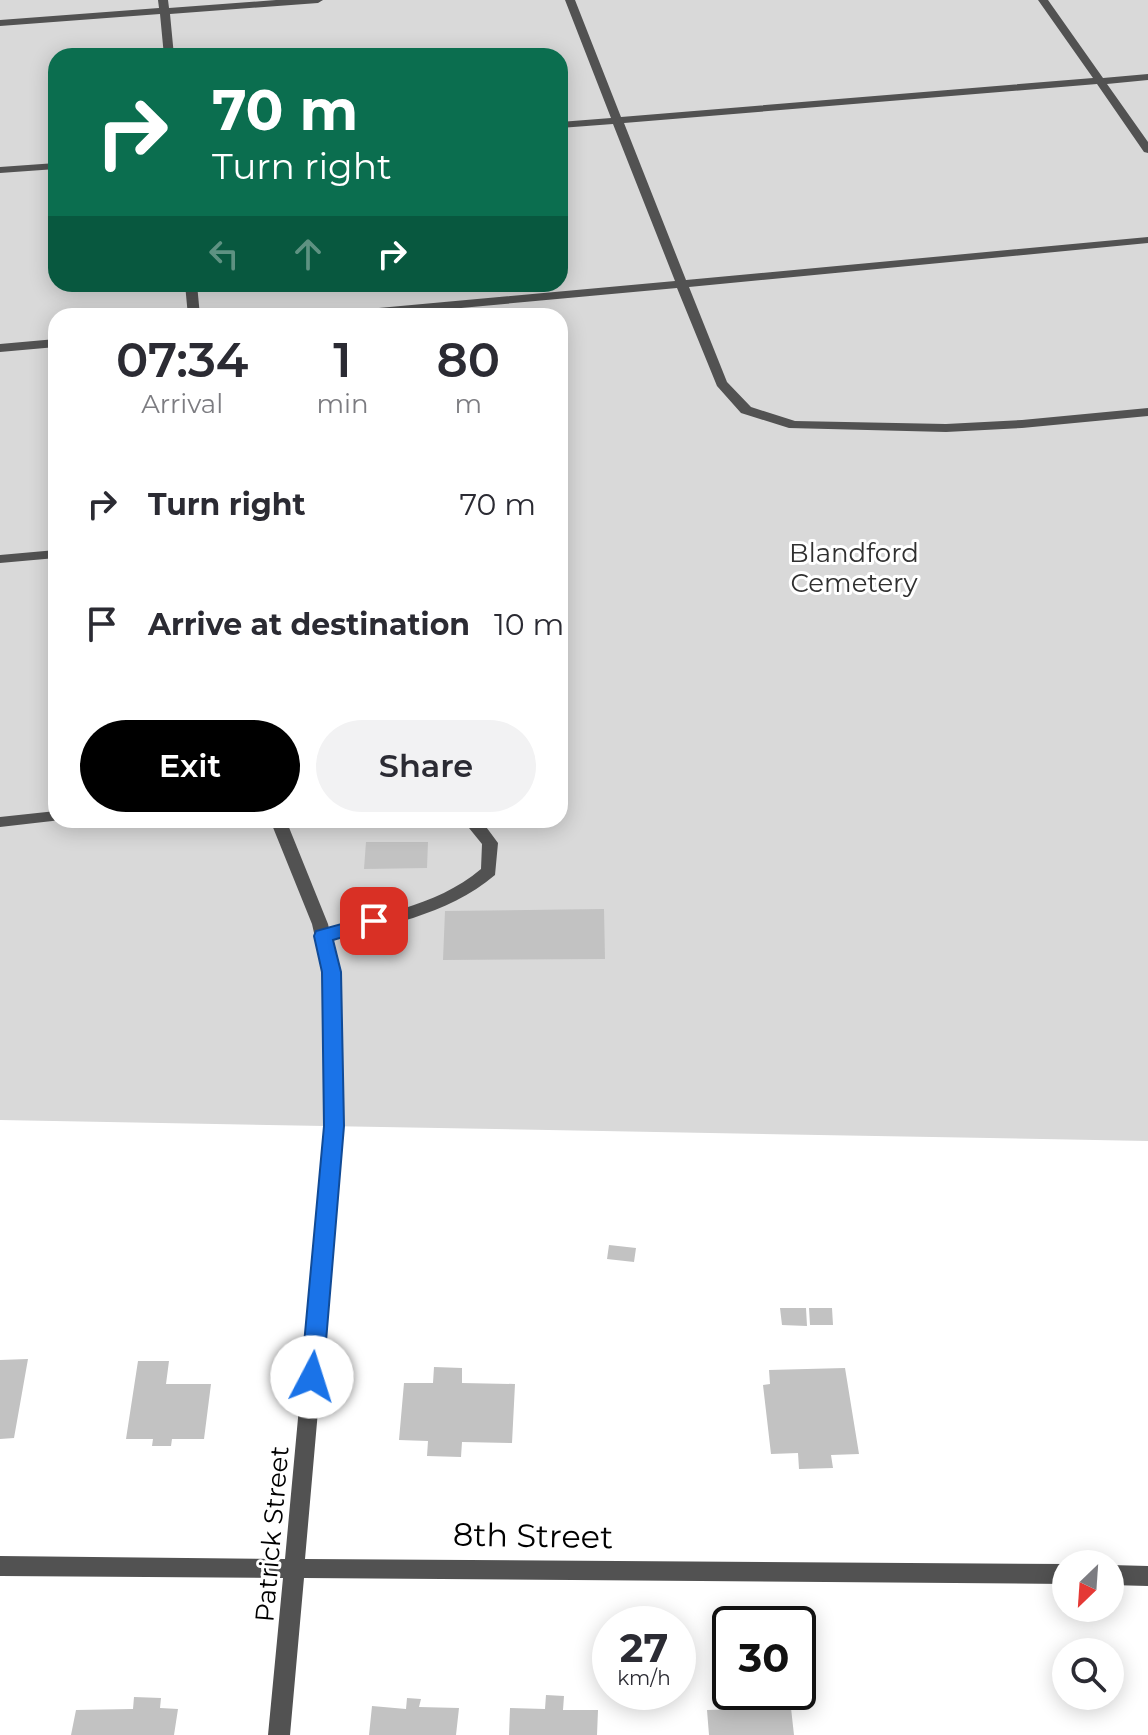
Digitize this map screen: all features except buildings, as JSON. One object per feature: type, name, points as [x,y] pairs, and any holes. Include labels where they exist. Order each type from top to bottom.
[{"type":"street","points":[[0,23],[164,6],[318,0]]},
{"type":"street","points":[[570,0],[721,383],[746,410],[794,425],[946,428],[1148,412]]},
{"type":"street","points":[[1043,0],[1148,150]]},
{"type":"street","points":[[164,6],[168,48]]},
{"type":"street","points":[[568,124],[1148,77]]},
{"type":"street","points":[[0,170],[48,167]]},
{"type":"street","points":[[424,308],[1148,240]]},
{"type":"street","points":[[0,348],[48,344]]},
{"type":"street","points":[[0,559],[48,555]]},
{"type":"street","points":[[0,822],[48,817]]},
{"type":"street","name":"Patrick Street","points":[[279,1735],[334,1126],[331,972],[323,936],[281,828]]},
{"type":"street","points":[[323,936],[424,907],[476,886],[489,871],[492,855],[490,843],[478,828]]},
{"type":"street","name":"8th Street","points":[[0,1566],[1052,1574]]},
{"type":"street","points":[[1124,1575],[1148,1576]]},
{"type":"green space","name":"Blandford Cemetery","points":[[0,0],[1148,0],[1148,1141],[0,1120]]},
{"type":"route","points":[[312,1377],[334,1126],[331,972],[323,936],[374,921]]}]
